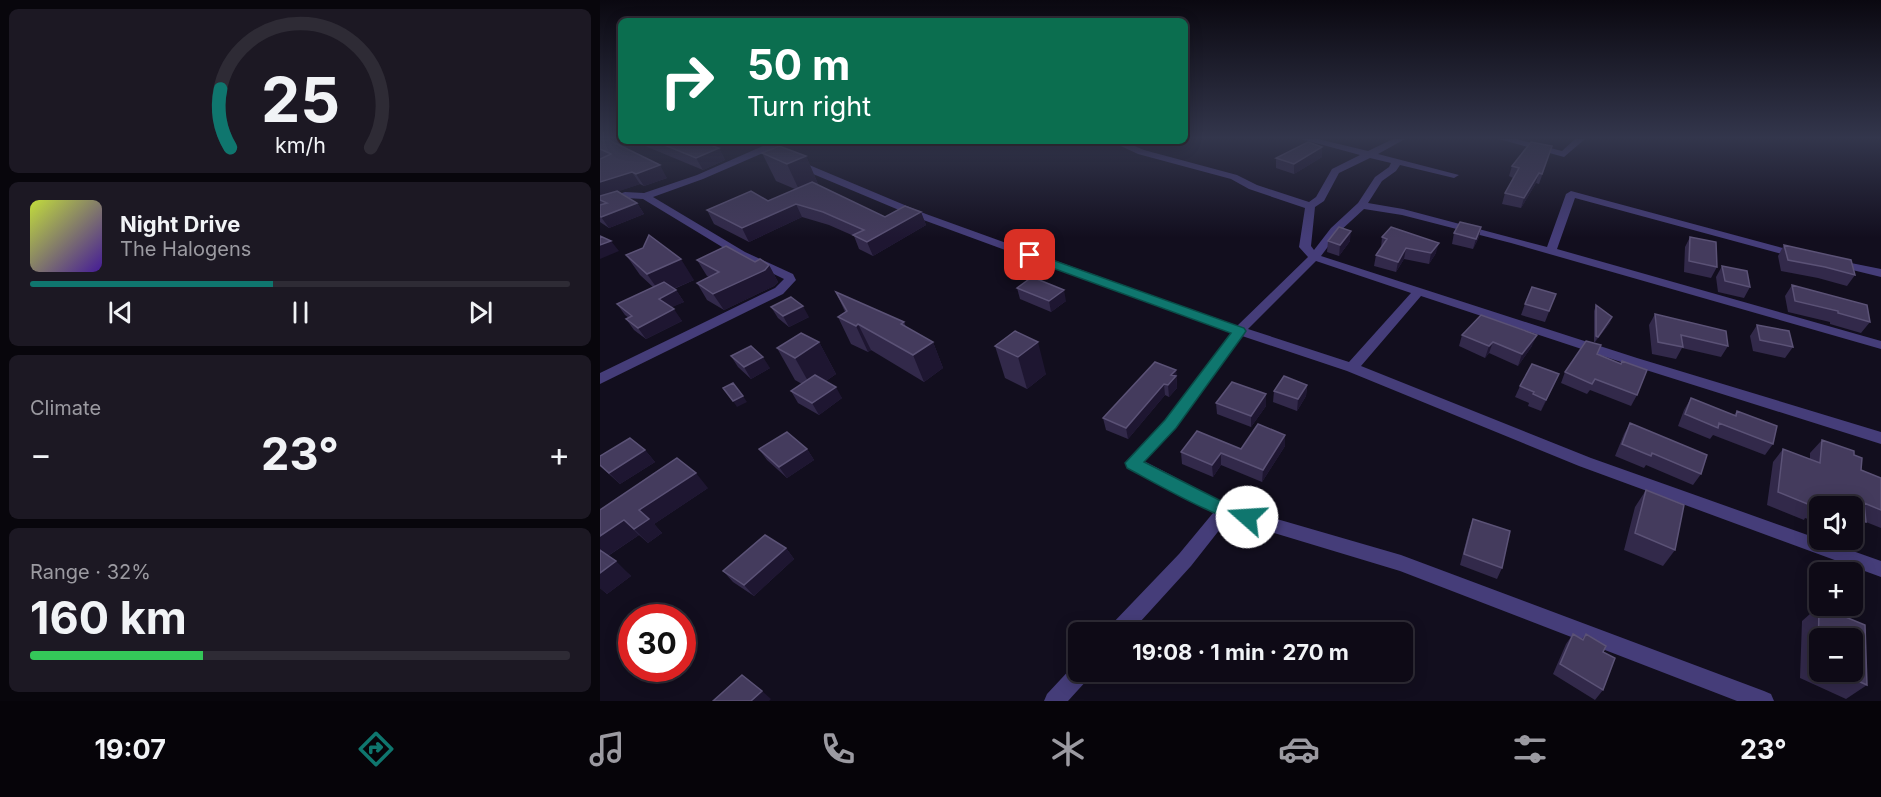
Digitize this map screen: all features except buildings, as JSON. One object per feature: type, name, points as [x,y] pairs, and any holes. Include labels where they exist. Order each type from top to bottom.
[{"type":"street","points":[[600,203],[625,195],[645,196],[712,172]]},
{"type":"street","points":[[817,172],[922,216],[1216,324],[1352,368],[1586,462],[1881,569]]},
{"type":"street","points":[[1217,172],[1253,187],[1311,206]]},
{"type":"street","points":[[1335,172],[1320,199],[1311,206],[1305,247],[1314,257],[1643,365],[1881,438]]},
{"type":"street","points":[[1389,172],[1378,179],[1362,204],[1335,230],[1314,257],[1239,331],[1170,424],[1133,463],[1225,511],[1401,563],[1764,701]]},
{"type":"street","points":[[1439,172],[1454,175]]},
{"type":"street","points":[[1551,251],[1570,194],[1807,257]]},
{"type":"street","points":[[600,379],[779,291],[790,280],[789,277],[741,254],[645,196]]},
{"type":"street","points":[[1362,204],[1403,212],[1551,251],[1881,345]]},
{"type":"street","points":[[1828,262],[1881,273]]},
{"type":"street","points":[[1352,368],[1419,291]]},
{"type":"street","points":[[1128,622],[1185,560],[1225,511]]},
{"type":"street","points":[[1054,701],[1072,682]]},
{"type":"route","points":[[1030,255],[1239,331],[1170,424],[1133,463],[1225,511],[1247,517]]}]
